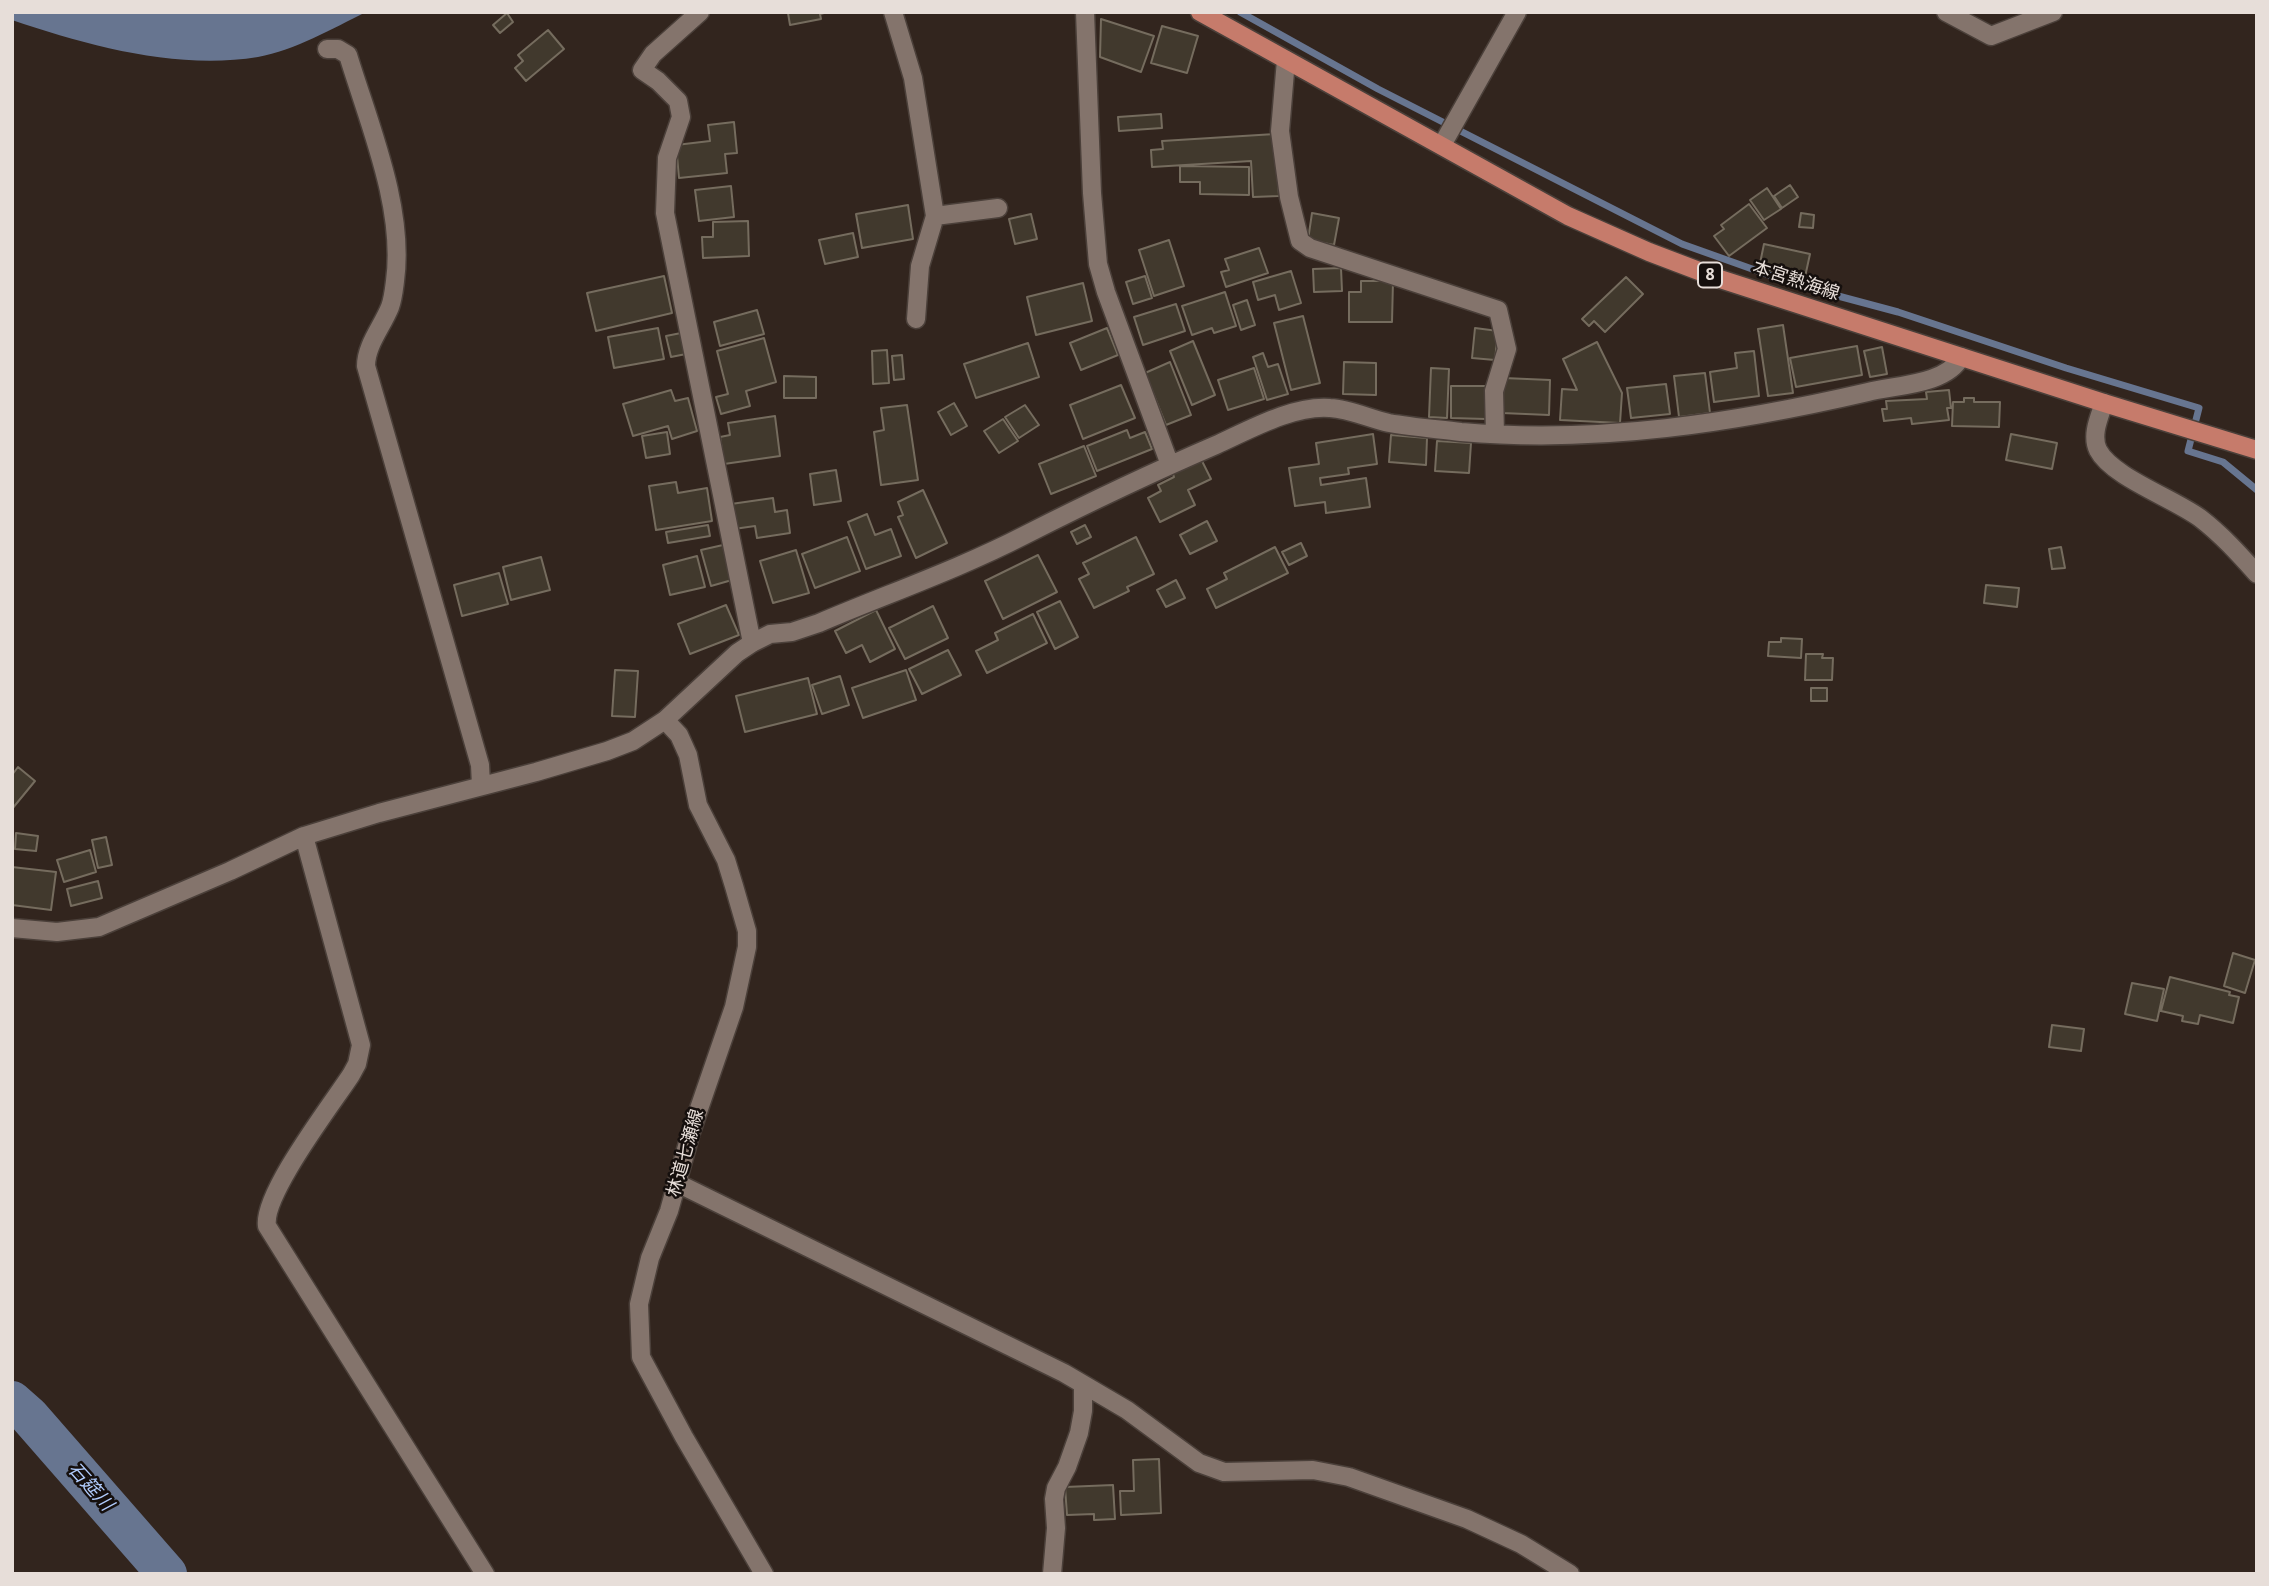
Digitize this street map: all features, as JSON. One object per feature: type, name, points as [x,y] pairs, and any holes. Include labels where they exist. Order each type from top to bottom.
[{"type":"main road","name":"本宮熱海線","points":[[1200,12],[1568,216],[1649,252],[1720,279],[2104,404],[2257,450]]},
{"type":"street","points":[[700,12],[653,54],[642,70],[658,81],[678,102],[681,117],[667,158],[665,213],[752,643]]},
{"type":"street","points":[[893,12],[913,78],[935,216],[920,266],[916,320]]},
{"type":"street","points":[[1085,12],[1092,193],[1098,264],[1170,465]]},
{"type":"street","points":[[1442,145],[1517,12]]},
{"type":"street","points":[[1946,12],[1990,36],[2053,12]]},
{"type":"street","points":[[327,49],[338,49],[348,55],[393,201],[395,281],[391,305],[367,352],[366,366],[480,765],[481,785]]},
{"type":"street","points":[[1286,60],[1280,131],[1289,197],[1300,241],[1310,248],[1498,310],[1507,349],[1494,391],[1495,434]]},
{"type":"street","points":[[935,216],[998,208]]},
{"type":"street","points":[[12,928],[57,932],[99,927],[230,871],[303,836],[607,751],[633,741],[665,720],[737,653],[770,634],[792,632],[819,623],[968,560],[1272,420],[1312,408],[1333,408],[1389,423],[1495,434],[1603,435],[1691,427],[1804,407],[1925,381],[1955,366],[1961,357]]},
{"type":"street","points":[[2104,404],[2095,439],[2099,451],[2112,467],[2199,517],[2238,551],[2257,575]]},
{"type":"street","name":"林道七瀬線","points":[[665,720],[679,734],[688,755],[698,804],[726,860],[747,930],[747,947],[734,1007],[650,1258],[639,1304],[641,1357],[764,1574]]},
{"type":"street","points":[[303,836],[361,1045],[357,1064],[351,1075],[277,1189],[267,1213],[267,1226],[485,1574]]},
{"type":"street","points":[[677,1183],[1065,1373],[1127,1410],[1185,1455],[1208,1467],[1224,1472],[1313,1470],[1349,1477],[1467,1519],[1521,1544],[1570,1574]]},
{"type":"street","points":[[1052,1574],[1056,1528],[1054,1499],[1079,1433],[1083,1411],[1083,1386]]},
{"type":"water","points":[[12,12],[366,12],[313,38],[272,54],[227,60],[196,60],[133,53],[71,39],[12,20]]},
{"type":"building","points":[[828,12],[820,14],[821,19],[790,25],[788,13]]},
{"type":"building","points":[[507,13],[513,22],[500,33],[493,25]]},
{"type":"building","points":[[1101,19],[1154,36],[1141,72],[1100,57]]},
{"type":"building","points":[[1162,26],[1198,36],[1187,73],[1151,63]]},
{"type":"building","points":[[548,30],[564,49],[526,81],[515,68],[523,61],[518,55]]},
{"type":"building","points":[[1161,114],[1162,128],[1119,131],[1118,117]]},
{"type":"building","points":[[734,122],[737,153],[725,154],[727,173],[679,178],[676,145],[710,141],[708,125]]},
{"type":"building","points":[[1275,134],[1279,196],[1253,197],[1251,161],[1152,167],[1151,150],[1163,149],[1162,141]]},
{"type":"building","points":[[1180,166],[1249,167],[1249,195],[1200,194],[1200,182],[1180,182]]},
{"type":"building","points":[[1790,185],[1798,197],[1782,208],[1774,196]]},
{"type":"building","points":[[731,186],[734,217],[699,221],[695,190]]},
{"type":"building","points":[[1767,188],[1781,209],[1764,220],[1750,200]]},
{"type":"building","points":[[1749,204],[1767,228],[1729,256],[1714,236],[1724,229],[1721,225]]},
{"type":"building","points":[[908,205],[913,239],[862,248],[856,214]]},
{"type":"building","points":[[1312,213],[1339,218],[1334,245],[1308,240]]},
{"type":"building","points":[[1801,213],[1814,215],[1813,228],[1799,227]]},
{"type":"building","points":[[1031,214],[1037,239],[1015,244],[1009,219]]},
{"type":"building","points":[[748,221],[749,256],[703,258],[702,237],[713,237],[713,222]]},
{"type":"building","points":[[853,233],[858,257],[825,264],[819,240]]},
{"type":"building","points":[[1169,240],[1184,286],[1154,296],[1139,250]]},
{"type":"building","points":[[1764,244],[1810,254],[1805,277],[1759,268]]},
{"type":"building","points":[[1259,248],[1268,273],[1226,287],[1221,272],[1229,270],[1225,259]]},
{"type":"building","points":[[1341,268],[1342,291],[1314,292],[1313,269]]},
{"type":"building","points":[[1291,271],[1301,303],[1279,310],[1275,295],[1258,300],[1253,282]]},
{"type":"building","points":[[664,276],[672,313],[596,331],[587,293]]},
{"type":"building","points":[[1145,276],[1152,298],[1133,304],[1126,282]]},
{"type":"building","points":[[1626,277],[1643,294],[1605,332],[1594,321],[1589,326],[1582,319]]},
{"type":"building","points":[[1361,281],[1393,281],[1392,322],[1349,322],[1349,292],[1361,292]]},
{"type":"building","points":[[1083,283],[1092,321],[1036,335],[1027,297]]},
{"type":"building","points":[[1225,292],[1236,326],[1214,333],[1212,328],[1192,335],[1182,306]]},
{"type":"building","points":[[1247,300],[1255,325],[1241,330],[1233,305]]},
{"type":"building","points":[[1176,304],[1185,331],[1143,345],[1134,317]]},
{"type":"building","points":[[757,310],[764,334],[720,346],[714,322]]},
{"type":"building","points":[[1303,316],[1320,383],[1291,390],[1274,323]]},
{"type":"building","points":[[1783,325],[1793,393],[1768,396],[1758,329]]},
{"type":"building","points":[[658,328],[664,359],[614,368],[608,337]]},
{"type":"building","points":[[1107,328],[1118,355],[1081,370],[1070,343]]},
{"type":"building","points":[[1475,328],[1498,331],[1495,360],[1472,358]]},
{"type":"building","points":[[681,333],[686,354],[671,357],[666,336]]},
{"type":"building","points":[[764,338],[776,382],[746,391],[750,406],[721,414],[716,397],[728,394],[717,351]]},
{"type":"building","points":[[1193,341],[1215,395],[1192,405],[1170,351]]},
{"type":"building","points":[[1597,342],[1622,393],[1620,423],[1560,420],[1562,389],[1577,390],[1563,359]]},
{"type":"building","points":[[1028,343],[1039,377],[976,398],[964,364]]},
{"type":"building","points":[[1857,346],[1862,375],[1796,387],[1790,358]]},
{"type":"building","points":[[1882,347],[1887,374],[1870,377],[1864,351]]},
{"type":"building","points":[[887,350],[889,383],[873,384],[872,351]]},
{"type":"building","points":[[1754,351],[1759,396],[1714,402],[1710,372],[1737,368],[1735,353]]},
{"type":"building","points":[[1263,353],[1268,367],[1278,364],[1288,394],[1267,400],[1253,357]]},
{"type":"building","points":[[902,355],[904,379],[894,380],[892,356]]},
{"type":"building","points":[[1170,362],[1191,415],[1166,425],[1145,373]]},
{"type":"building","points":[[1344,362],[1376,363],[1376,395],[1343,394]]},
{"type":"building","points":[[1254,368],[1264,399],[1228,410],[1218,380]]},
{"type":"building","points":[[1431,368],[1449,369],[1447,418],[1429,417]]},
{"type":"building","points":[[1705,373],[1710,413],[1679,417],[1674,376]]},
{"type":"building","points":[[784,376],[816,377],[816,398],[784,398]]},
{"type":"building","points":[[1504,378],[1550,380],[1549,415],[1502,413]]},
{"type":"building","points":[[1666,384],[1670,414],[1631,418],[1627,388]]},
{"type":"building","points":[[1121,385],[1135,418],[1083,439],[1070,405]]},
{"type":"building","points":[[1451,386],[1487,386],[1486,419],[1451,418]]},
{"type":"building","points":[[671,390],[675,401],[688,398],[697,431],[672,439],[668,426],[633,436],[623,404]]},
{"type":"building","points":[[1949,390],[1949,420],[1912,424],[1911,418],[1884,421],[1882,409],[1887,409],[1886,401],[1927,399],[1926,392]]},
{"type":"building","points":[[1964,398],[1974,398],[1974,402],[2000,402],[1999,427],[1952,426],[1953,402],[1964,402]]},
{"type":"building","points":[[954,403],[967,426],[951,435],[938,412]]},
{"type":"building","points":[[907,405],[918,480],[881,485],[874,432],[884,430],[881,408]]},
{"type":"building","points":[[1025,405],[1039,425],[1019,438],[1005,417]]},
{"type":"building","points":[[775,416],[780,456],[724,464],[720,437],[730,435],[728,423]]},
{"type":"building","points":[[1003,419],[1018,441],[999,453],[984,431]]},
{"type":"building","points":[[1127,430],[1130,438],[1145,432],[1152,449],[1097,471],[1087,446]]},
{"type":"building","points":[[667,432],[670,454],[646,458],[642,436]]},
{"type":"building","points":[[1373,434],[1377,464],[1348,468],[1349,474],[1320,478],[1321,485],[1366,478],[1370,507],[1326,513],[1325,502],[1295,506],[1289,468],[1319,464],[1316,443]]},
{"type":"building","points":[[2011,434],[2057,443],[2052,469],[2006,460]]},
{"type":"building","points":[[1391,435],[1427,438],[1426,465],[1389,462]]},
{"type":"building","points":[[1437,441],[1471,443],[1469,473],[1435,471]]},
{"type":"building","points":[[1084,446],[1096,476],[1051,494],[1039,464]]},
{"type":"building","points":[[1200,457],[1211,479],[1188,490],[1195,505],[1160,522],[1148,498],[1161,491],[1158,485],[1174,477],[1172,471]]},
{"type":"building","points":[[836,470],[841,501],[814,505],[810,474]]},
{"type":"building","points":[[676,482],[678,493],[707,488],[712,521],[656,530],[649,486]]},
{"type":"building","points":[[923,490],[947,543],[916,558],[898,517],[903,515],[898,502]]},
{"type":"building","points":[[773,498],[775,512],[787,510],[790,533],[757,538],[755,526],[734,529],[731,504]]},
{"type":"building","points":[[867,514],[875,535],[891,529],[901,556],[866,569],[848,522]]},
{"type":"building","points":[[1207,521],[1217,541],[1190,554],[1180,535]]},
{"type":"building","points":[[708,525],[710,536],[668,543],[666,532]]},
{"type":"building","points":[[1085,525],[1091,537],[1077,544],[1071,532]]},
{"type":"building","points":[[847,537],[860,571],[815,588],[802,554]]},
{"type":"building","points":[[1136,537],[1154,574],[1127,587],[1129,591],[1094,608],[1079,579],[1089,574],[1083,563]]},
{"type":"building","points":[[1301,543],[1307,556],[1289,565],[1282,552]]},
{"type":"building","points":[[723,545],[732,580],[711,586],[701,550]]},
{"type":"building","points":[[1275,547],[1288,573],[1216,608],[1207,589],[1227,579],[1224,573]]},
{"type":"building","points":[[2061,547],[2065,568],[2052,569],[2049,549]]},
{"type":"building","points":[[796,550],[809,593],[773,603],[760,561]]},
{"type":"building","points":[[1038,555],[1057,592],[1003,619],[985,581]]},
{"type":"building","points":[[697,556],[705,587],[670,595],[663,565]]},
{"type":"building","points":[[541,557],[550,590],[511,600],[503,567]]},
{"type":"building","points":[[499,573],[508,604],[462,616],[454,585]]},
{"type":"building","points":[[1176,580],[1185,598],[1166,607],[1157,590]]},
{"type":"building","points":[[1986,585],[2019,588],[2017,607],[1984,603]]},
{"type":"building","points":[[1060,601],[1078,637],[1055,649],[1037,612]]},
{"type":"building","points":[[726,605],[739,635],[690,654],[678,624]]},
{"type":"building","points":[[933,606],[948,638],[905,659],[889,628]]},
{"type":"building","points":[[876,610],[895,649],[870,662],[862,645],[846,653],[835,631]]},
{"type":"building","points":[[1033,614],[1047,643],[987,673],[976,651],[998,640],[995,633]]},
{"type":"building","points":[[1781,638],[1802,639],[1801,658],[1768,656],[1769,642],[1781,642]]},
{"type":"building","points":[[948,650],[961,675],[922,694],[909,669]]},
{"type":"building","points":[[1806,654],[1823,654],[1822,658],[1833,658],[1832,680],[1805,680]]},
{"type":"building","points":[[615,670],[638,671],[635,717],[612,716]]},
{"type":"building","points":[[906,670],[916,700],[863,718],[852,688]]},
{"type":"building","points":[[840,676],[849,705],[822,714],[812,685]]},
{"type":"building","points":[[808,678],[817,714],[745,732],[736,696]]},
{"type":"building","points":[[1811,688],[1827,688],[1827,701],[1811,701]]},
{"type":"building","points":[[18,767],[35,781],[12,809],[12,775]]},
{"type":"building","points":[[16,833],[38,836],[36,851],[15,849]]},
{"type":"building","points":[[106,837],[112,865],[98,868],[92,840]]},
{"type":"building","points":[[90,850],[96,872],[64,882],[57,860]]},
{"type":"building","points":[[12,867],[56,872],[51,910],[12,905]]},
{"type":"building","points":[[98,881],[102,898],[71,906],[67,889]]},
{"type":"building","points":[[2233,953],[2255,960],[2245,993],[2224,986]]},
{"type":"building","points":[[2170,977],[2230,992],[2229,995],[2239,997],[2233,1023],[2200,1015],[2198,1024],[2182,1021],[2183,1016],[2161,1011]]},
{"type":"building","points":[[2132,983],[2164,989],[2157,1021],[2125,1014]]},
{"type":"building","points":[[2052,1025],[2084,1029],[2081,1051],[2049,1047]]},
{"type":"building","points":[[1159,1459],[1161,1513],[1121,1515],[1120,1491],[1134,1491],[1133,1460]]},
{"type":"building","points":[[1113,1485],[1115,1519],[1094,1520],[1094,1514],[1067,1515],[1065,1487]]},
{"type":"waterway","points":[[1240,12],[1378,89],[1682,244],[1797,285],[1898,312],[2066,368],[2199,408],[2188,451],[2223,462],[2257,490]]},
{"type":"waterway","name":"石筵川","points":[[12,1401],[29,1416],[167,1574]]}]
